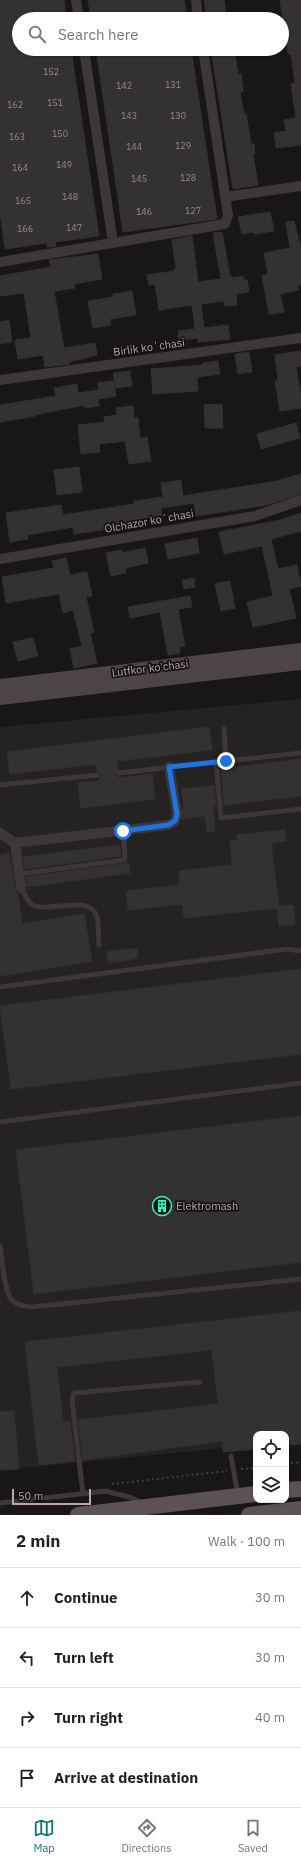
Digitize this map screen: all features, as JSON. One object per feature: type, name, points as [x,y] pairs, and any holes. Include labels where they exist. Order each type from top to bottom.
[{"type":"main road","name":"Lutfkor ko'chasi","points":[[0,686],[301,650]]},
{"type":"main road","name":"Lutfkor ko'chasi","points":[[0,698],[301,663]]},
{"type":"main road","points":[[289,1490],[301,1488]]},
{"type":"main road","points":[[78,1515],[253,1494]]},
{"type":"main road","points":[[248,1515],[301,1509]]},
{"type":"street","points":[[76,0],[78,12]]},
{"type":"street","points":[[196,0],[197,12]]},
{"type":"street","points":[[85,56],[113,243]]},
{"type":"street","points":[[0,259],[113,243],[225,224],[228,215],[204,56]]},
{"type":"street","points":[[225,197],[301,186]]},
{"type":"street","name":"Birlik koʻchasi","points":[[0,380],[301,338]]},
{"type":"street","name":"Olchazor koʻchasi","points":[[0,559],[255,516],[301,500]]},
{"type":"street","points":[[0,833],[15,843],[168,825],[175,821],[177,814],[169,767]]},
{"type":"street","points":[[15,843],[21,888]]},
{"type":"lane","points":[[224,729],[226,761]]},
{"type":"lane","points":[[119,773],[301,753]]},
{"type":"lane","points":[[216,762],[221,818],[301,809]]},
{"type":"lane","points":[[0,785],[97,775]]},
{"type":"lane","points":[[19,874],[124,860],[123,831]]},
{"type":"lane","points":[[21,888],[30,903],[39,907],[80,904],[89,908],[96,916],[99,945]]},
{"type":"lane","points":[[0,987],[287,949],[301,951]]},
{"type":"lane","points":[[0,1122],[301,1083]]},
{"type":"lane","points":[[0,1246],[11,1299],[19,1305],[32,1307],[301,1279]]},
{"type":"lane","points":[[83,1494],[72,1400],[74,1393],[200,1382]]},
{"type":"lane","points":[[231,1456],[238,1496]]},
{"type":"lane","points":[[0,1503],[106,1491],[132,1498],[147,1507]]},
{"type":"path","points":[[289,1464],[301,1462]]},
{"type":"path","points":[[105,1485],[253,1468]]},
{"type":"shaded area","points":[[301,699],[301,1440],[289,1435],[289,1431],[253,1431],[253,1445],[0,1470],[0,727]]},
{"type":"building","points":[[0,0],[64,0],[65,12],[12,12],[12,56],[72,56],[99,236],[55,242],[56,246],[47,247],[47,243],[5,249],[0,213]]},
{"type":"building","points":[[88,0],[184,0],[186,12],[90,12]]},
{"type":"building","points":[[204,0],[224,0],[226,12],[206,12]]},
{"type":"building","points":[[280,0],[301,0],[301,117],[296,118],[291,84],[295,83],[291,54],[289,54],[289,12],[282,12]]},
{"type":"building","points":[[97,56],[192,56],[217,219],[123,232]]},
{"type":"building","points":[[212,56],[235,56],[238,74],[241,74],[243,92],[240,92],[244,114],[246,114],[251,144],[254,144],[255,153],[253,154],[258,185],[233,189]]},
{"type":"building","points":[[301,117],[301,145],[276,148],[274,133],[286,131],[284,120]]},
{"type":"building","points":[[270,212],[274,231],[242,234],[238,217]]},
{"type":"building","points":[[294,221],[301,249],[301,285],[297,285],[298,290],[280,294],[284,312],[269,314],[262,276],[268,274],[264,253],[290,248],[286,222]]},
{"type":"building","points":[[222,232],[230,276],[232,276],[232,278],[243,276],[243,280],[247,280],[249,292],[236,294],[237,305],[225,306],[224,301],[201,304],[204,328],[228,325],[230,339],[198,342],[198,338],[179,340],[178,331],[195,329],[192,305],[159,310],[155,284],[149,285],[147,275],[174,271],[174,269],[176,269],[172,240],[192,236],[198,282],[221,279],[213,233]]},
{"type":"building","points":[[98,254],[102,279],[74,284],[75,288],[54,291],[64,348],[95,343],[97,355],[69,362],[70,364],[45,367],[43,355],[18,359],[15,340],[31,338],[24,293],[0,296],[0,276],[51,267],[49,260]]},
{"type":"building","points":[[132,291],[136,315],[110,319],[111,325],[93,328],[88,301],[113,297],[113,294]]},
{"type":"building","points":[[9,320],[12,342],[0,344],[0,322]]},
{"type":"building","points":[[301,351],[301,366],[296,367],[301,396],[301,408],[280,411],[275,381],[278,381],[275,355]]},
{"type":"building","points":[[249,352],[252,372],[238,374],[235,354]]},
{"type":"building","points":[[218,361],[220,374],[197,377],[198,391],[153,394],[151,369],[203,365],[203,363]]},
{"type":"building","points":[[130,371],[132,386],[116,388],[113,373]]},
{"type":"building","points":[[114,381],[116,396],[98,399],[99,406],[85,408],[84,405],[0,422],[0,405],[56,396],[54,388],[77,384],[78,393],[99,390],[98,383]]},
{"type":"building","points":[[222,404],[223,428],[205,428],[204,405]]},
{"type":"building","points":[[133,406],[134,418],[138,418],[140,438],[147,437],[151,461],[129,464],[125,441],[99,444],[100,452],[81,454],[78,425],[105,422],[104,417],[117,415],[116,408]]},
{"type":"building","points":[[296,423],[300,438],[261,449],[257,434]]},
{"type":"building","points":[[79,467],[82,492],[57,495],[54,470]]},
{"type":"building","points":[[301,474],[301,494],[267,505],[196,516],[194,503],[161,508],[162,516],[134,520],[135,525],[74,534],[73,527],[27,535],[28,539],[10,542],[6,513],[61,505],[63,515],[134,504],[134,501],[163,497],[161,483],[181,480],[183,496],[277,481]]},
{"type":"building","points":[[301,513],[301,531],[271,539],[278,569],[297,565],[301,586],[289,589],[296,618],[253,627],[247,602],[273,596],[262,546],[224,554],[219,532],[280,520]]},
{"type":"building","points":[[197,538],[199,553],[168,559],[165,544]]},
{"type":"building","points":[[145,548],[148,563],[125,568],[126,573],[111,576],[106,553],[121,550],[122,553]]},
{"type":"building","points":[[66,558],[70,575],[87,572],[92,596],[86,597],[94,632],[90,633],[97,663],[74,668],[70,649],[82,646],[73,610],[63,613],[59,594],[6,603],[2,577],[54,568],[52,561]]},
{"type":"building","points":[[194,578],[195,587],[184,589],[182,580]]},
{"type":"building","points":[[230,581],[235,608],[221,611],[215,584]]},
{"type":"building","points":[[190,596],[192,607],[178,609],[185,646],[179,647],[180,653],[168,655],[160,612],[130,618],[128,607]]},
{"type":"building","points":[[33,638],[38,656],[18,661],[13,642]]},
{"type":"building","points":[[209,727],[212,750],[117,761],[118,769],[115,774],[119,778],[152,774],[155,799],[81,808],[78,783],[98,781],[101,774],[97,771],[96,764],[10,774],[7,752]]},
{"type":"building","points":[[301,759],[301,796],[224,805],[221,769]]},
{"type":"building","points":[[214,786],[216,806],[213,806],[215,831],[207,832],[205,816],[182,819],[184,809],[182,789]]},
{"type":"building","points":[[285,830],[286,841],[272,843],[272,853],[279,906],[293,905],[295,924],[279,926],[277,908],[184,918],[182,904],[128,910],[126,891],[180,885],[179,871],[232,865],[230,841],[237,841],[237,835]]},
{"type":"building","points":[[120,845],[121,856],[25,869],[23,857]]},
{"type":"building","points":[[9,853],[15,889],[18,894],[22,924],[84,914],[92,961],[0,976],[0,855]]},
{"type":"building","points":[[129,863],[130,873],[27,887],[26,877]]},
{"type":"building","points":[[137,949],[138,958],[109,963],[107,952]]},
{"type":"building","points":[[301,969],[301,1054],[11,1089],[0,1006]]},
{"type":"building","name":"Elektromash","points":[[301,1116],[301,1262],[34,1294],[16,1150]]},
{"type":"building","points":[[301,1311],[301,1444],[289,1445],[289,1431],[253,1431],[253,1449],[223,1452],[222,1441],[83,1460],[78,1420],[218,1404],[212,1350],[57,1367],[63,1422],[70,1421],[75,1461],[39,1465],[25,1342]]},
{"type":"building","points":[[14,1411],[19,1469],[0,1470],[0,1412]]},
{"type":"place","name":"Elektromash","points":[[162,1206]]},
{"type":"route","points":[[123,831],[168,825],[175,821],[177,814],[169,767],[226,761]]}]
